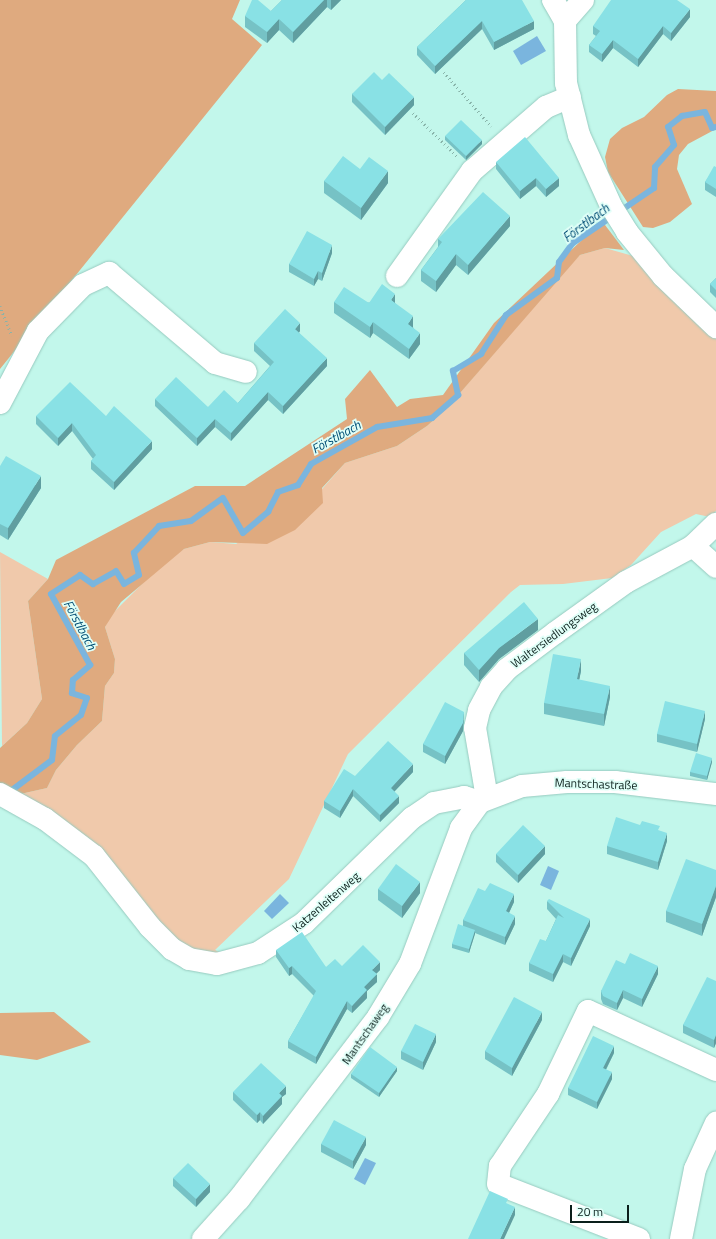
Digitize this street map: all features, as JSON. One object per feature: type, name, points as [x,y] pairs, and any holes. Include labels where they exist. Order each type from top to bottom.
[{"type":"street","points":[[553,0],[565,20],[570,97],[579,135],[611,206],[628,232],[663,276],[716,327]]},
{"type":"street","points":[[565,20],[583,0]]},
{"type":"street","points":[[396,276],[472,171],[504,141],[546,107],[570,97]]},
{"type":"street","points":[[0,403],[38,331],[83,285],[109,273],[215,363],[246,372]]},
{"type":"street","name":"Waltersiedlungsweg","points":[[483,800],[475,728],[479,710],[491,687],[507,669],[626,582],[693,546],[716,524]]},
{"type":"street","points":[[693,546],[716,567]]},
{"type":"street","name":"Mantschastraße","points":[[483,800],[522,786],[567,782],[615,782],[716,794]]},
{"type":"street","name":"Katzenleitenweg","points":[[4,796],[45,819],[94,856],[150,927],[172,949],[189,959],[218,964],[236,962],[258,953],[304,923],[412,818],[434,803],[464,797],[483,800]]},
{"type":"street","name":"Mantschaweg","points":[[203,1239],[281,1145],[382,1010],[420,941],[461,828],[483,800]]},
{"type":"street","points":[[639,1239],[498,1184],[500,1166],[548,1094],[588,1011],[716,1070]]},
{"type":"street","points":[[681,1239],[696,1169],[716,1123]]},
{"type":"path","points":[[444,72],[504,141]]},
{"type":"path","points":[[412,113],[472,171]]},
{"type":"shaded area","points":[[0,0],[240,0],[232,19],[262,45],[0,369]]},
{"type":"shaded area","points":[[678,89],[716,91],[716,129],[688,144],[679,155],[677,169],[692,204],[670,222],[653,228],[643,227],[608,172],[605,157],[610,139],[622,128],[644,117],[667,95]]},
{"type":"shaded area","points":[[602,221],[624,250],[605,248],[580,255],[447,408],[427,426],[397,446],[345,463],[322,488],[323,503],[295,530],[267,544],[210,542],[184,549],[121,602],[105,627],[115,659],[114,673],[105,686],[102,721],[77,745],[56,770],[47,788],[16,795],[0,786],[0,748],[27,723],[42,699],[28,601],[48,579],[56,560],[195,486],[245,486],[347,419],[345,399],[370,370],[397,407],[410,399],[443,395],[494,323]]},
{"type":"shaded area","points":[[605,248],[633,256],[716,339],[716,511],[710,517],[696,514],[661,532],[631,565],[612,578],[563,584],[520,585],[511,592],[348,754],[289,879],[215,950],[225,955],[186,949],[16,795],[47,788],[56,770],[77,745],[102,721],[105,686],[114,673],[115,659],[105,627],[110,616],[166,560],[184,549],[210,542],[236,544],[322,489],[345,463],[397,446],[427,426],[447,408],[580,255]]},
{"type":"shaded area","points":[[0,552],[48,579],[28,601],[42,699],[27,723],[2,746]]},
{"type":"shaded area","points":[[54,1012],[91,1042],[37,1060],[0,1055],[0,1013]]},
{"type":"water","points":[[537,36],[546,51],[521,65],[513,51]]},
{"type":"water","points":[[548,866],[559,871],[551,890],[540,885]]},
{"type":"water","points":[[280,894],[289,903],[272,919],[264,911]]},
{"type":"water","points":[[365,1158],[376,1163],[365,1185],[354,1179]]},
{"type":"building","points":[[252,0],[258,0],[271,11],[282,0],[324,0],[293,32],[279,19],[267,32],[245,16]]},
{"type":"building","points":[[466,0],[522,0],[534,21],[494,42],[482,21],[435,66],[417,47]]},
{"type":"building","points":[[611,0],[677,0],[690,9],[671,33],[663,26],[638,59],[613,40],[602,54],[589,45],[600,31],[593,26]]},
{"type":"building","points":[[374,72],[382,80],[389,73],[414,97],[385,127],[352,94]]},
{"type":"building","points":[[461,120],[482,140],[466,156],[445,136]]},
{"type":"building","points":[[525,137],[559,178],[546,189],[536,178],[520,191],[496,162]]},
{"type":"building","points":[[343,156],[360,169],[369,157],[388,171],[361,208],[324,181]]},
{"type":"building","points":[[714,166],[716,167],[716,189],[705,182]]},
{"type":"building","points":[[483,192],[510,216],[468,265],[456,254],[436,281],[421,270],[442,242],[438,239]]},
{"type":"building","points":[[307,231],[332,245],[322,273],[318,271],[314,279],[289,264]]},
{"type":"building","points":[[716,278],[716,290],[710,284]]},
{"type":"building","points":[[382,284],[395,294],[391,300],[413,316],[408,324],[420,333],[409,349],[373,322],[370,327],[334,302],[344,287],[369,303]]},
{"type":"building","points":[[285,309],[300,323],[295,329],[327,358],[283,406],[268,392],[231,433],[215,419],[197,438],[155,399],[176,377],[208,407],[224,390],[238,403],[274,362],[254,343]]},
{"type":"building","points":[[70,382],[106,416],[114,406],[152,441],[114,482],[91,461],[96,455],[72,423],[58,438],[36,416]]},
{"type":"building","points":[[6,456],[41,476],[8,528],[0,524],[0,466]]},
{"type":"building","points":[[524,602],[538,619],[499,648],[479,670],[464,653]]},
{"type":"building","points":[[553,654],[581,659],[577,679],[610,686],[604,714],[544,703]]},
{"type":"building","points":[[665,701],[705,711],[697,744],[657,734]]},
{"type":"building","points":[[445,702],[464,712],[463,723],[445,756],[423,744]]},
{"type":"building","points":[[388,741],[413,764],[391,788],[399,796],[380,815],[353,789],[340,811],[324,801],[344,769],[355,776]]},
{"type":"building","points":[[696,753],[712,758],[707,776],[690,772]]},
{"type":"building","points":[[616,817],[640,825],[642,821],[660,826],[658,830],[667,833],[658,862],[607,846]]},
{"type":"building","points":[[523,825],[545,846],[518,875],[496,854]]},
{"type":"building","points":[[686,859],[716,870],[716,886],[702,924],[666,911]]},
{"type":"building","points":[[396,864],[420,882],[402,906],[378,889]]},
{"type":"building","points":[[490,883],[514,894],[506,911],[515,916],[505,937],[463,920],[478,888],[485,891]]},
{"type":"building","points":[[549,899],[590,919],[571,958],[563,954],[553,974],[529,963],[540,939],[546,941],[558,915],[564,918],[547,901]]},
{"type":"building","points":[[458,924],[475,930],[469,949],[452,944]]},
{"type":"building","points":[[302,932],[326,967],[335,959],[342,966],[363,945],[380,962],[372,970],[377,974],[364,987],[367,990],[352,1006],[347,1001],[316,1057],[288,1041],[316,991],[292,966],[289,968],[276,950]]},
{"type":"building","points":[[630,953],[658,966],[642,999],[623,990],[617,1003],[603,996],[601,991],[616,960],[625,964]]},
{"type":"building","points":[[707,977],[716,981],[716,1035],[714,1040],[683,1025]]},
{"type":"building","points":[[514,997],[542,1012],[512,1068],[485,1051]]},
{"type":"building","points":[[415,1024],[436,1034],[423,1062],[401,1051]]},
{"type":"building","points":[[593,1036],[614,1046],[603,1068],[612,1072],[597,1102],[568,1088]]},
{"type":"building","points":[[370,1047],[397,1067],[379,1093],[351,1074]]},
{"type":"building","points":[[261,1063],[286,1086],[279,1093],[282,1096],[263,1116],[260,1112],[257,1115],[233,1092]]},
{"type":"building","points":[[334,1120],[366,1137],[353,1161],[321,1144]]},
{"type":"building","points":[[188,1163],[210,1184],[196,1199],[173,1178]]},
{"type":"building","points":[[490,1191],[508,1199],[506,1203],[515,1207],[500,1239],[468,1239]]},
{"type":"waterway","name":"Förstlbach","points":[[8,793],[52,760],[55,736],[81,715],[87,698],[72,693],[73,680],[90,665],[51,594],[80,575],[93,584],[116,571],[124,584],[139,575],[134,553],[159,526],[191,521],[223,498],[243,533],[268,512],[278,492],[298,485],[311,464],[377,427],[432,418],[458,395],[453,371],[481,354],[506,315],[557,278],[559,262],[573,243],[654,188],[655,167],[674,145],[668,127],[682,116],[705,112],[712,128],[716,127]]}]
